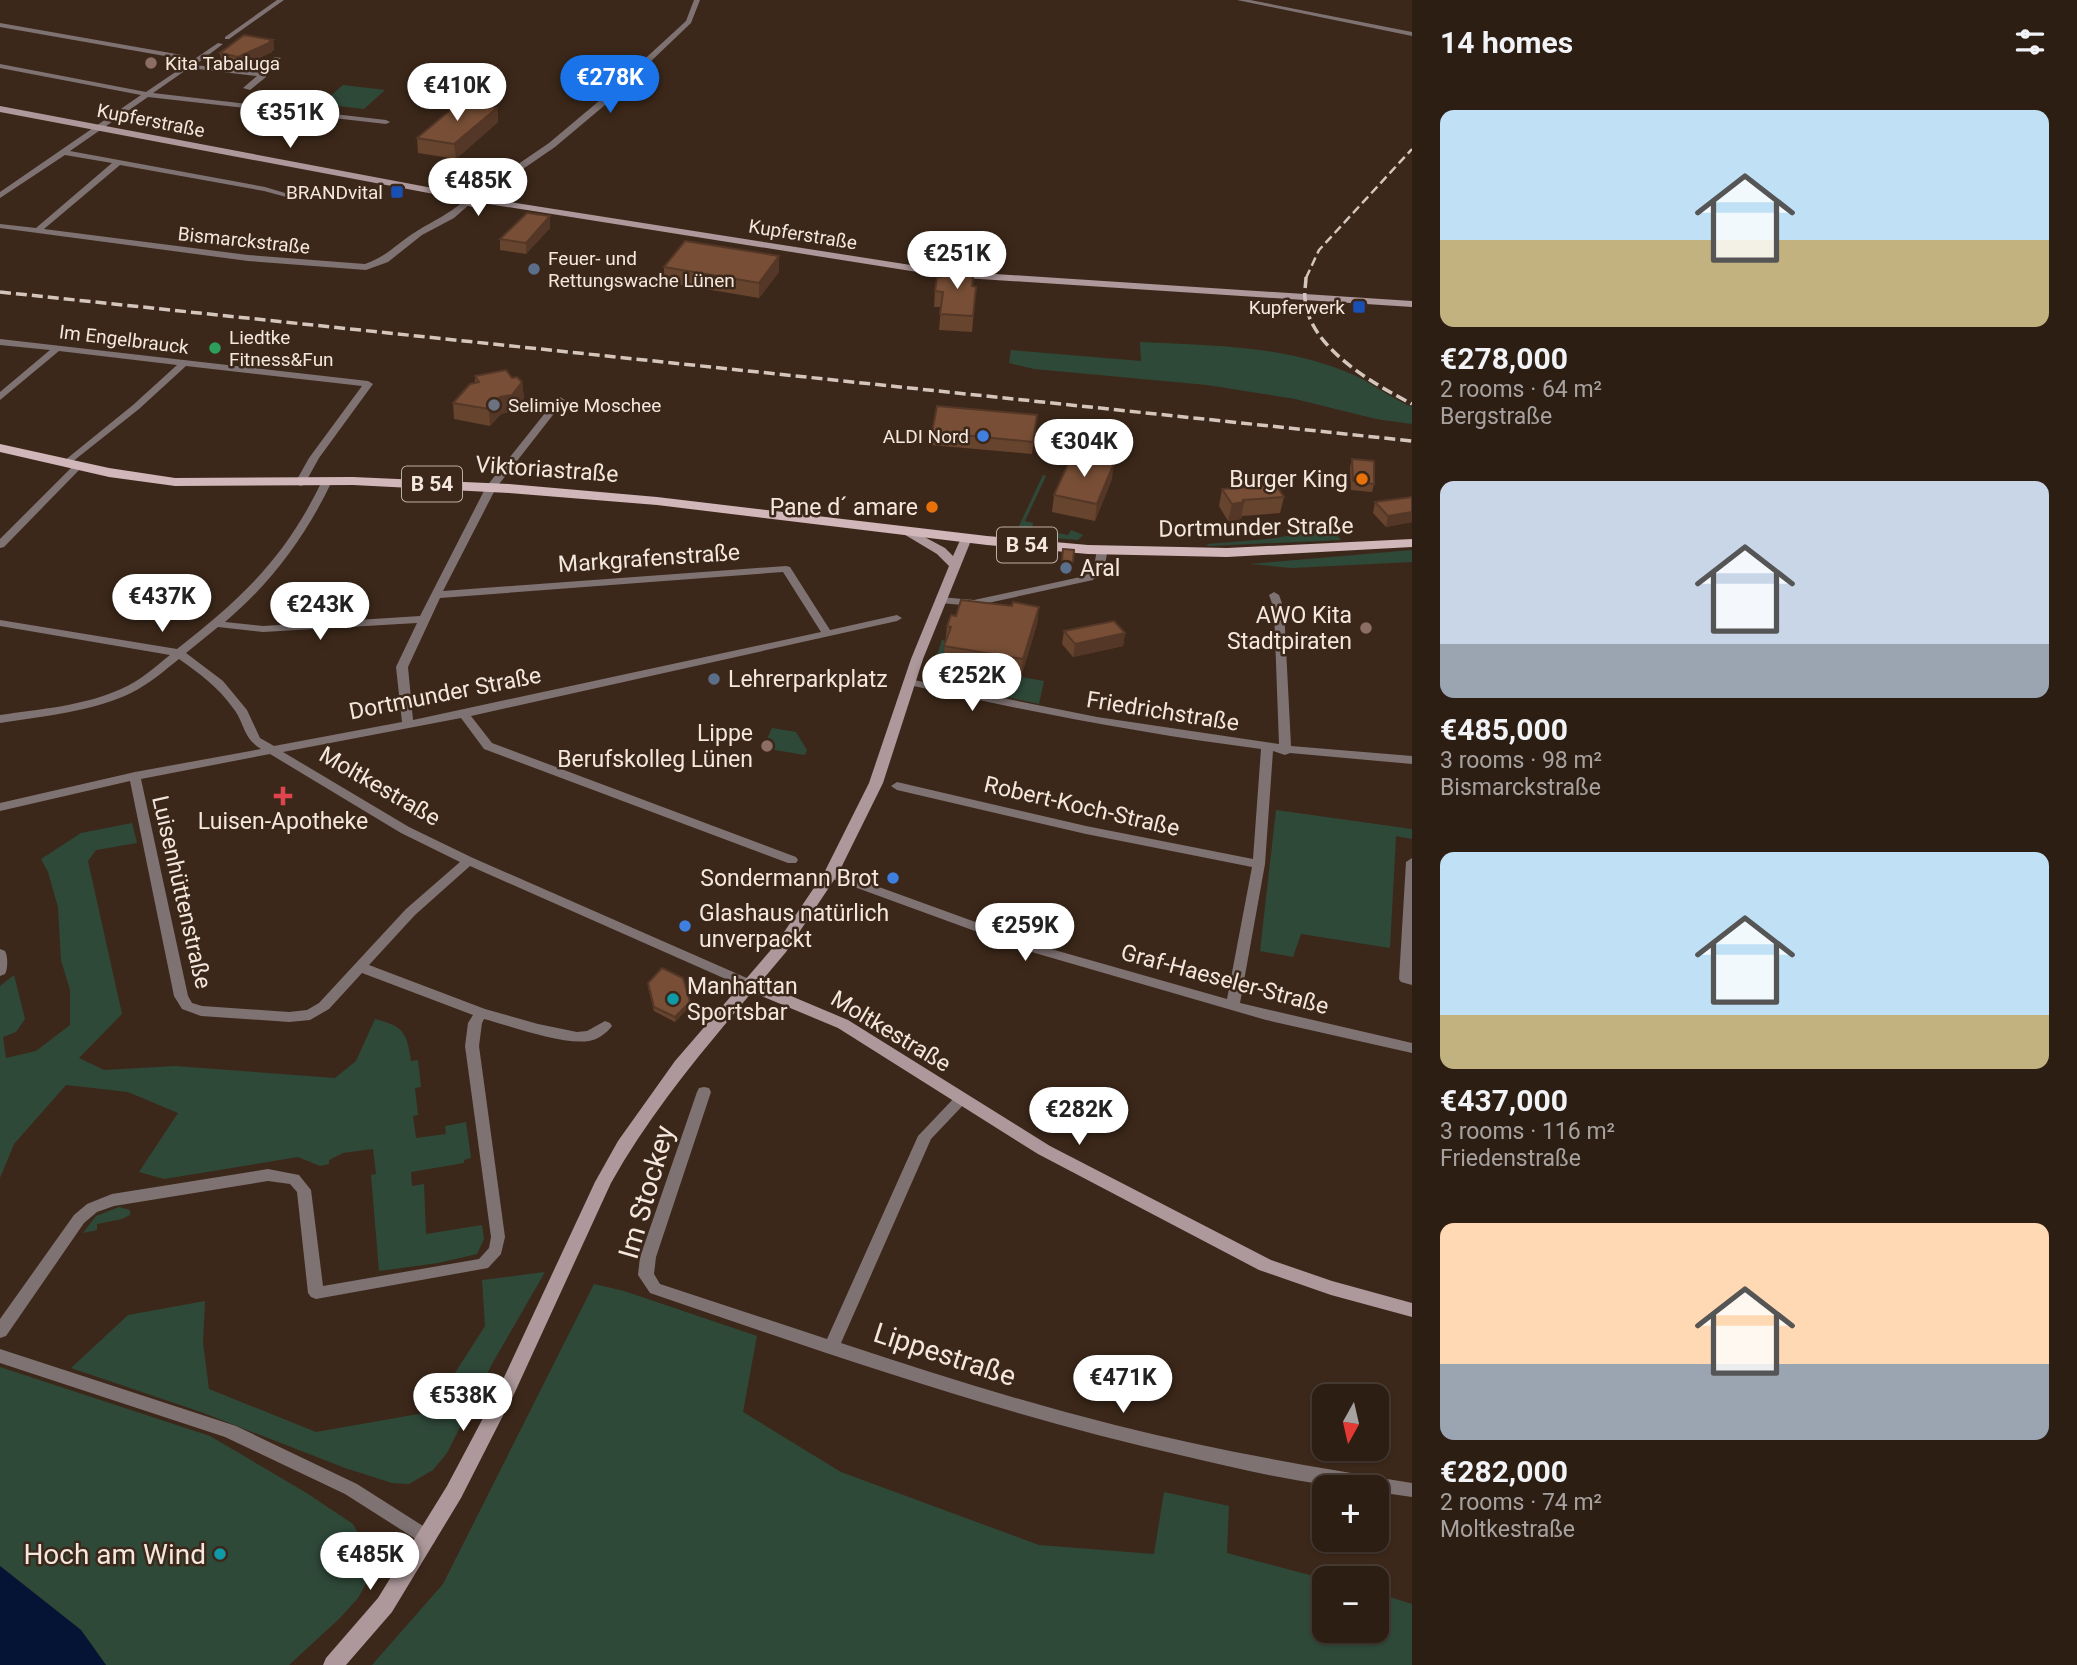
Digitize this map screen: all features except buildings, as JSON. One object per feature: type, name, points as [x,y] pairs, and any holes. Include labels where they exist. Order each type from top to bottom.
[{"type":"main road","name":"Viktoriastraße","points":[[0,448],[176,482],[236,485],[327,481],[491,487],[718,506],[966,538]]},
{"type":"main road","name":"Dortmunder Straße","points":[[966,538],[1102,550],[1224,553],[1412,543]]},
{"type":"street","points":[[0,196],[281,0]]},
{"type":"street","points":[[483,197],[602,103],[689,22],[697,0]]},
{"type":"street","points":[[1240,0],[1412,34]]},
{"type":"street","points":[[0,25],[181,57]]},
{"type":"street","points":[[257,74],[277,58]]},
{"type":"street","points":[[0,66],[146,94],[276,112],[386,122]]},
{"type":"street","points":[[187,66],[263,75],[247,88]]},
{"type":"street","name":"Kupferstraße","points":[[0,109],[464,200],[470,192],[483,197],[949,274],[1412,304]]},
{"type":"street","points":[[64,152],[265,189],[301,199]]},
{"type":"street","points":[[36,232],[118,162]]},
{"type":"street","name":"Bismarckstraße","points":[[0,226],[248,258],[366,267],[386,260],[419,233],[451,216],[464,200]]},
{"type":"street","name":"Im Engelbrauck","points":[[0,342],[368,384],[314,457],[300,482]]},
{"type":"street","points":[[0,397],[58,348]]},
{"type":"street","points":[[0,545],[73,464],[184,363]]},
{"type":"street","points":[[408,723],[402,667],[424,619],[491,487],[560,400]]},
{"type":"street","points":[[0,719],[95,702],[116,695],[157,673],[217,624],[270,575],[308,524],[327,481]]},
{"type":"street","points":[[906,531],[941,551],[954,564]]},
{"type":"street","points":[[332,1665],[385,1605],[428,1538],[506,1392],[603,1182],[624,1145],[681,1065],[751,985],[811,907],[831,874],[876,783],[909,682],[966,538]]},
{"type":"street","points":[[940,600],[974,603],[1089,578],[1097,572],[1102,550]]},
{"type":"street","name":"Markgrafenstraße","points":[[438,595],[786,569],[827,634]]},
{"type":"street","points":[[1274,595],[1279,609],[1285,751]]},
{"type":"street","name":"Dortmunder Straße","points":[[0,807],[135,776],[464,714],[897,618]]},
{"type":"street","points":[[217,624],[263,629],[424,619]]},
{"type":"street","points":[[0,623],[179,653]]},
{"type":"street","name":"Moltkestraße","points":[[179,653],[219,683],[241,710],[255,740],[405,830],[469,861],[843,1024],[1044,1150],[1265,1265],[1331,1288],[1412,1310]]},
{"type":"street","name":"Friedrichstraße","points":[[909,682],[1091,721],[1285,751],[1412,760]]},
{"type":"street","points":[[464,714],[488,746],[792,860]]},
{"type":"street","points":[[1233,1005],[1259,864],[1268,748]]},
{"type":"street","name":"Luisenhüttenstraße","points":[[135,776],[181,996],[187,1006],[201,1011],[289,1017],[310,1015],[324,1006],[395,926],[437,885],[469,861]]},
{"type":"street","name":"Robert-Koch-Straße","points":[[897,786],[1086,830],[1259,864]]},
{"type":"street","points":[[1412,862],[1406,979],[1412,981]]},
{"type":"street","name":"Graf-Haeseler-Straße","points":[[831,874],[1040,950],[1233,1005],[1412,1048]]},
{"type":"street","points":[[0,954],[0,971]]},
{"type":"street","points":[[360,967],[481,1013],[577,1037],[590,1036],[605,1027]]},
{"type":"street","points":[[0,1331],[79,1219],[92,1208],[112,1200],[268,1175],[294,1179],[304,1190],[316,1293],[483,1264],[496,1250],[498,1237],[472,1046],[475,1023],[481,1013]]},
{"type":"street","name":"Im Stockey","points":[[704,1092],[651,1246],[646,1275],[655,1289],[752,1320]]},
{"type":"street","points":[[832,1346],[925,1136],[961,1100]]},
{"type":"street","name":"Lippestraße","points":[[752,1320],[1075,1422],[1197,1452],[1330,1478],[1412,1490]]},
{"type":"street","points":[[0,1356],[230,1431],[351,1489],[428,1538]]},
{"type":"green space","points":[[343,85],[385,90],[364,109],[321,104]]},
{"type":"green space","points":[[1140,342],[1223,346],[1304,358],[1356,376],[1412,407],[1412,424],[1376,419],[1295,399],[1207,385],[1034,369],[1009,363],[1011,350],[1141,361]]},
{"type":"green space","points":[[1043,475],[1046,476],[1025,521],[1033,523],[1032,528],[1068,535],[1071,530],[1083,535],[1078,540],[1028,536],[1016,532]]},
{"type":"green space","points":[[1323,530],[1336,533],[1341,540],[1207,544],[1268,539]]},
{"type":"green space","points":[[1412,550],[1412,562],[1292,568],[1250,564]]},
{"type":"green space","points":[[942,640],[947,641],[943,663],[1044,681],[1039,704],[988,693],[989,689],[933,680],[930,675]]},
{"type":"green space","points":[[772,728],[796,732],[807,750],[805,755],[763,748]]},
{"type":"green space","points":[[1276,810],[1412,829],[1412,839],[1396,836],[1390,948],[1301,934],[1293,957],[1260,951]]},
{"type":"green space","points":[[132,823],[137,843],[96,850],[88,861],[122,1014],[79,1058],[104,1070],[175,1066],[335,1078],[356,1061],[375,1019],[392,1024],[405,1037],[411,1061],[418,1060],[421,1087],[415,1088],[418,1115],[413,1116],[416,1138],[446,1134],[445,1126],[466,1122],[471,1158],[464,1160],[464,1163],[411,1172],[412,1186],[424,1184],[426,1234],[482,1225],[484,1239],[477,1254],[438,1263],[379,1271],[371,1175],[376,1174],[373,1149],[343,1153],[329,1160],[329,1164],[320,1166],[298,1157],[164,1179],[139,1172],[178,1113],[128,1092],[66,1085],[14,1144],[0,1178],[0,986],[14,975],[25,1019],[16,1032],[3,1037],[6,1058],[36,1051],[70,1025],[70,990],[61,960],[58,907],[48,872],[41,859],[81,833]]},
{"type":"green space","points":[[119,1207],[130,1210],[130,1215],[97,1224],[97,1230],[83,1233],[96,1216]]},
{"type":"green space","points":[[545,1272],[492,1364],[447,1453],[433,1470],[409,1484],[392,1483],[345,1468],[201,1412],[71,1368],[128,1315],[205,1301],[203,1343],[209,1389],[316,1432],[430,1412],[485,1326],[482,1280]]},
{"type":"green space","points":[[594,1284],[624,1291],[757,1336],[743,1412],[841,1472],[1039,1545],[1154,1554],[1164,1492],[1229,1506],[1227,1553],[1312,1576],[1312,1643],[1389,1643],[1389,1597],[1412,1604],[1412,1665],[372,1665],[443,1584]]},
{"type":"green space","points":[[0,1367],[210,1436],[305,1492],[353,1524],[370,1556],[367,1582],[358,1598],[289,1665],[106,1665],[81,1630],[0,1566]]},
{"type":"water","points":[[0,1566],[81,1630],[106,1665],[0,1665]]},
{"type":"railway","points":[[1306,278],[1319,250],[1412,149]]},
{"type":"railway","points":[[1306,277],[1305,296],[1309,317],[1318,333],[1362,375],[1412,404]]},
{"type":"railway","points":[[0,292],[1412,441]]},
{"type":"place","name":"Kita Tabaluga","points":[[151,63]]},
{"type":"place","name":"BRANDvital","points":[[397,192]]},
{"type":"place","name":"Feuer- und Rettungswache Lünen","points":[[534,269]]},
{"type":"place","name":"Kupferwerk","points":[[1359,307]]},
{"type":"place","name":"Liedtke Fitness&Fun","points":[[215,348]]},
{"type":"place","name":"Selimiye Moschee","points":[[494,405]]},
{"type":"place","name":"ALDI Nord","points":[[983,436]]},
{"type":"place","name":"Burger King","points":[[1362,479]]},
{"type":"place","name":"Pane d´ amare","points":[[932,507]]},
{"type":"place","name":"Aral","points":[[1066,568]]},
{"type":"place","name":"AWO Kita Stadtpiraten","points":[[1366,628]]},
{"type":"place","name":"Lehrerparkplatz","points":[[714,679]]},
{"type":"place","name":"Lippe Berufskolleg Lünen","points":[[767,746]]},
{"type":"place","name":"Luisen-Apotheke","points":[[283,796]]},
{"type":"place","name":"Sondermann Brot","points":[[893,878]]},
{"type":"place","name":"Glashaus natürlich unverpackt","points":[[685,926]]},
{"type":"place","name":"Manhattan Sportsbar","points":[[673,999]]},
{"type":"place","name":"Hoch am Wind","points":[[220,1554]]}]
